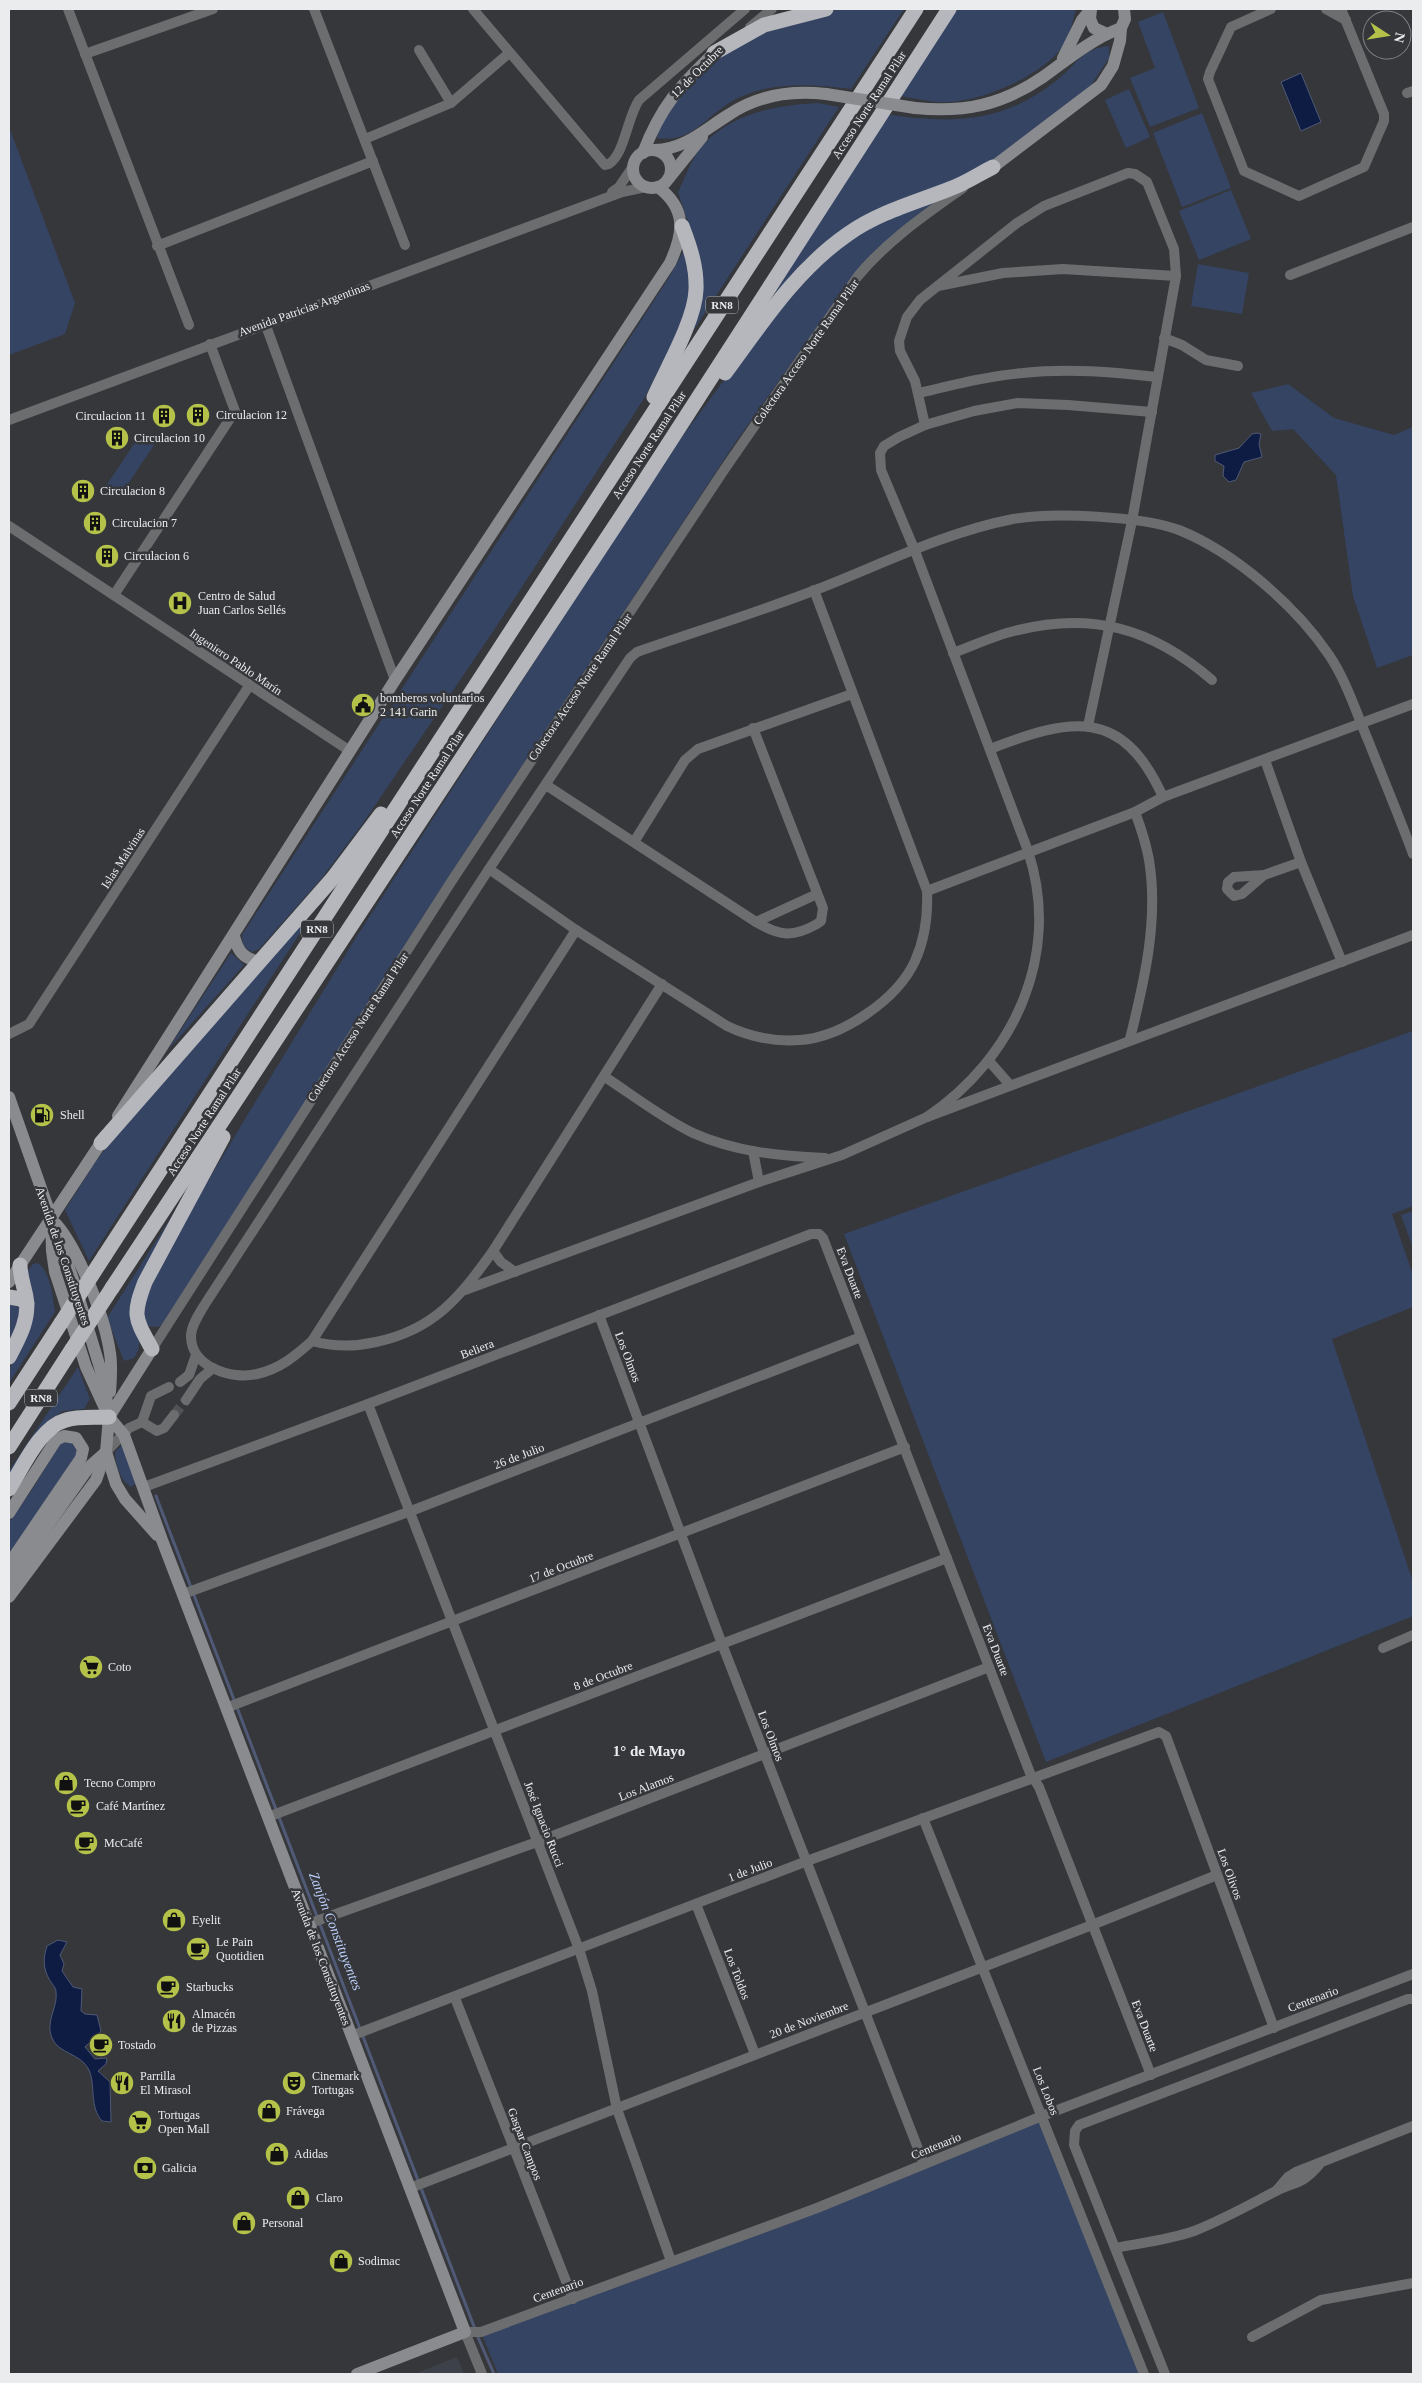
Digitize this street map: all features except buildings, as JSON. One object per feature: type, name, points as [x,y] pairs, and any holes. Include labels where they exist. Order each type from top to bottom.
[{"type":"highway","points":[[714,53],[764,25],[826,9]]},
{"type":"highway","name":"Acceso Norte Ramal Pilar","points":[[9,1403],[916,9]]},
{"type":"highway","name":"Acceso Norte Ramal Pilar","points":[[9,1447],[638,491],[948,9]]},
{"type":"highway","points":[[638,491],[788,286],[823,253],[849,233],[881,216],[954,188],[993,167]]},
{"type":"highway","points":[[633,442],[692,309],[696,291],[696,274],[692,254],[682,226]]},
{"type":"highway","points":[[101,1143],[333,878],[530,602]]},
{"type":"highway","points":[[152,1349],[137,1322],[136,1313],[145,1282],[271,1047]]},
{"type":"highway","points":[[9,1357],[23,1330],[26,1304],[20,1265]]},
{"type":"highway","points":[[9,1297],[22,1299],[26,1304]]},
{"type":"highway","points":[[9,1489],[46,1431],[68,1419],[109,1417]]},
{"type":"street","points":[[68,9],[157,246],[189,325]]},
{"type":"street","points":[[84,54],[213,9]]},
{"type":"street","points":[[473,9],[600,162],[609,164],[618,153],[633,109],[638,100],[745,9]]},
{"type":"street","name":"12 de Octubre","points":[[649,152],[652,127],[664,107],[679,88],[714,53],[772,9]]},
{"type":"street","points":[[1091,9],[1090,19],[1094,28],[1107,34]]},
{"type":"street","points":[[1057,66],[1091,9]]},
{"type":"street","name":"Colectora Acceso Norte Ramal Pilar","points":[[109,1417],[451,882],[724,470],[858,276],[880,251],[900,234],[993,167],[1100,85],[1113,66],[1125,18],[1124,9]]},
{"type":"street","points":[[1271,9],[1231,27],[1208,79],[1244,171],[1299,196],[1364,167],[1384,120],[1384,114],[1341,9]]},
{"type":"street","points":[[1326,9],[1346,21]]},
{"type":"street","points":[[317,10],[405,245]]},
{"type":"street","points":[[657,185],[705,133],[729,114],[760,99],[795,93],[826,94],[915,108],[953,111],[988,104],[1030,85],[1090,42],[1121,28]]},
{"type":"street","points":[[419,50],[451,103]]},
{"type":"street","points":[[365,139],[451,103],[509,53]]},
{"type":"street","points":[[9,1282],[234,936],[395,680],[661,278],[677,248],[682,226],[672,199],[657,185],[636,180],[634,165],[649,152],[672,148],[705,133]]},
{"type":"street","points":[[649,152],[661,152],[671,168],[657,185]]},
{"type":"street","points":[[157,246],[373,161]]},
{"type":"street","name":"Avenida Patricias Argentinas","points":[[601,200],[619,187],[634,165]]},
{"type":"street","points":[[926,425],[918,400],[918,393],[900,351],[900,332],[907,317],[920,300],[1028,215],[1055,200],[1128,173],[1135,174],[1147,182],[1174,249],[1176,276],[1132,521],[1088,726]]},
{"type":"street","name":"Avenida Patricias Argentinas","points":[[9,420],[265,323],[630,189],[657,185]]},
{"type":"street","points":[[1290,275],[1413,227]]},
{"type":"street","points":[[935,287],[1003,273],[1053,269],[1176,276]]},
{"type":"street","points":[[265,323],[395,680]]},
{"type":"street","points":[[1164,338],[1182,345],[1206,360],[1238,366]]},
{"type":"street","points":[[114,595],[235,411],[210,344]]},
{"type":"street","points":[[918,393],[958,383],[1024,373],[1097,372],[1157,377]]},
{"type":"street","points":[[927,1117],[957,1094],[989,1061],[1024,1001],[1036,959],[1039,898],[1036,876],[1028,851],[879,460],[884,446],[899,436],[926,425],[966,413],[1018,403],[1068,404],[1152,412]]},
{"type":"street","points":[[180,1382],[189,1375],[196,1355],[191,1334],[194,1323],[207,1301],[489,869],[630,658],[637,652],[814,590],[975,529],[1032,516],[1094,517],[1132,521],[1177,530],[1220,551],[1254,576],[1308,628],[1330,657],[1361,722],[1413,854]]},
{"type":"street","name":"Ingeniero Pablo Marín","points":[[9,526],[350,751]]},
{"type":"street","points":[[489,869],[576,930],[727,1026],[748,1035],[780,1040],[801,1040],[838,1030],[872,1010],[904,980],[915,961],[924,934],[927,891],[814,590]]},
{"type":"street","points":[[953,653],[997,636],[1032,627],[1059,624],[1109,626],[1133,631],[1158,642],[1212,680]]},
{"type":"street","name":"Islas Malvinas","points":[[9,1034],[29,1024],[249,686]]},
{"type":"street","points":[[634,842],[690,754],[710,743],[852,694]]},
{"type":"street","points":[[927,891],[1028,851],[1135,812],[1164,797],[1413,704]]},
{"type":"street","points":[[990,749],[1044,730],[1073,724],[1104,730],[1117,736],[1138,756],[1156,781],[1164,797]]},
{"type":"street","points":[[546,784],[756,922],[780,934],[787,935],[812,927],[821,921],[823,908],[753,728]]},
{"type":"street","points":[[1265,760],[1301,862],[1342,962]]},
{"type":"street","points":[[1130,1039],[1145,976],[1151,924],[1150,862],[1135,812]]},
{"type":"street","points":[[1403,827],[1413,823]]},
{"type":"street","points":[[1264,875],[1301,862]]},
{"type":"street","points":[[756,922],[817,894]]},
{"type":"street","points":[[196,1355],[213,1368],[233,1375],[258,1374],[282,1366],[312,1341],[576,930]]},
{"type":"street","points":[[465,1290],[759,1182],[831,1159],[927,1117],[1130,1039],[1413,935]]},
{"type":"street","points":[[234,936],[237,950],[247,959],[260,962]]},
{"type":"street","points":[[312,1341],[344,1347],[394,1339],[428,1323],[465,1290],[493,1251],[605,1077],[662,984]]},
{"type":"street","points":[[989,1061],[1010,1086]]},
{"type":"street","points":[[605,1077],[673,1122],[725,1145],[787,1156],[831,1159]]},
{"type":"street","name":"Avenida de los Constituyentes","points":[[9,1097],[74,1282],[104,1382],[109,1417],[106,1452],[116,1484],[125,1500],[162,1540]]},
{"type":"street","points":[[753,1151],[759,1182]]},
{"type":"street","name":"Beliera","points":[[144,1487],[368,1404],[812,1234],[819,1234]]},
{"type":"street","name":"Eva Duarte","points":[[819,1234],[823,1238],[1033,1778],[1039,1787],[1151,2075]]},
{"type":"street","points":[[493,1251],[501,1262],[515,1272]]},
{"type":"street","name":"Los Olmos","points":[[599,1316],[722,1644],[924,2164]]},
{"type":"street","name":"26 de Julio","points":[[190,1593],[411,1511],[861,1337]]},
{"type":"street","points":[[186,1400],[200,1379],[213,1368]]},
{"type":"street","points":[[9,1580],[89,1467],[124,1435],[129,1428],[142,1422],[151,1396],[169,1387]]},
{"type":"street","name":"José Ignacio Rucci","points":[[368,1404],[454,1622],[578,1949],[592,1991],[617,2109],[670,2261]]},
{"type":"street","points":[[142,1422],[157,1431],[164,1428],[174,1415]]},
{"type":"street","name":"Avenida de los Constituyentes","points":[[109,1417],[124,1435],[162,1540],[190,1593],[228,1707],[270,1816],[316,1922],[354,2034],[482,2374]]},
{"type":"street","points":[[9,1513],[56,1440],[64,1436],[76,1438],[83,1449],[81,1458],[9,1564]]},
{"type":"street","name":"17 de Octubre","points":[[228,1707],[905,1448]]},
{"type":"street","points":[[9,1597],[96,1480],[106,1452]]},
{"type":"street","points":[[116,1484],[133,1492],[144,1487]]},
{"type":"street","name":"8 de Octubre","points":[[270,1816],[947,1558]]},
{"type":"street","points":[[1383,1648],[1413,1635]]},
{"type":"street","name":"Los Alamos","points":[[316,1922],[537,1842],[990,1667]]},
{"type":"street","name":"1 de Julio","points":[[354,2034],[455,1998],[807,1861],[1159,1732]]},
{"type":"street","name":"Los Olivos","points":[[1159,1732],[1166,1736],[1274,2028]]},
{"type":"street","name":"Los Lobos","points":[[923,1818],[1144,2374]]},
{"type":"street","name":"20 de Noviembre","points":[[412,2187],[1092,1925],[1216,1874]]},
{"type":"street","name":"Los Toldos","points":[[696,1904],[755,2054]]},
{"type":"street","name":"Centenario","points":[[467,2332],[481,2332],[817,2208],[1042,2116],[1413,1974]]},
{"type":"street","name":"Gaspar Campos","points":[[455,1998],[573,2299]]},
{"type":"street","points":[[1164,2374],[1074,2144],[1075,2132],[1079,2126],[1408,1998],[1413,1999]]},
{"type":"street","points":[[1115,2248],[1151,2242],[1192,2231],[1237,2212],[1276,2191],[1288,2177],[1413,2126]]},
{"type":"street","points":[[1252,2337],[1321,2300],[1413,2283]]},
{"type":"street","points":[[357,2374],[467,2332]]},
{"type":"shaded area","points":[[841,9],[904,9],[851,89],[806,85],[762,90],[734,100],[689,133],[669,139],[657,138],[659,128],[674,105],[702,73],[730,50],[755,36],[814,15]]},
{"type":"shaded area","points":[[957,9],[1076,9],[1070,32],[1064,45],[1042,67],[1012,84],[979,97],[949,102],[899,96]]},
{"type":"shaded area","points":[[1163,12],[1199,108],[1150,127],[1130,78],[1155,68],[1138,22]]},
{"type":"shaded area","points":[[1109,46],[1109,58],[1091,85],[1028,137],[973,172],[876,213],[778,295],[774,294],[885,114],[932,119],[954,119],[995,113],[1016,106],[1036,95],[1056,81],[1091,50]]},
{"type":"shaded area","points":[[1301,73],[1321,122],[1301,131],[1281,82]]},
{"type":"shaded area","points":[[1129,89],[1150,137],[1126,148],[1105,100]]},
{"type":"shaded area","points":[[818,103],[839,107],[684,345],[697,249],[678,192],[693,160],[710,138],[738,120],[769,109]]},
{"type":"shaded area","points":[[1202,113],[1231,188],[1182,207],[1153,133]]},
{"type":"shaded area","points":[[9,127],[75,303],[65,334],[9,355]]},
{"type":"shaded area","points":[[1231,190],[1251,239],[1199,260],[1179,211]]},
{"type":"shaded area","points":[[943,197],[846,286],[735,443],[434,899],[167,1321],[158,1327],[145,1326],[141,1318],[144,1294],[162,1258],[248,1114],[357,936],[667,457],[748,348],[827,255],[857,234],[900,213]]},
{"type":"shaded area","points":[[686,247],[690,260],[689,310],[643,400],[494,630],[363,823],[321,879],[259,949],[252,952],[245,947],[242,935],[668,279]]},
{"type":"shaded area","points":[[1198,264],[1249,273],[1242,314],[1191,306]]},
{"type":"shaded area","points":[[1288,384],[1334,418],[1394,435],[1413,427],[1413,655],[1377,668],[1353,596],[1336,475],[1293,429],[1272,431],[1251,393]]},
{"type":"shaded area","points":[[142,432],[156,442],[120,496],[106,486]]},
{"type":"shaded area","points":[[1252,434],[1261,434],[1259,444],[1262,457],[1244,462],[1236,480],[1229,482],[1223,476],[1224,466],[1215,461],[1215,455],[1239,448]]},
{"type":"shaded area","points":[[308,917],[307,922],[89,1261],[65,1210],[96,1161],[124,1124]]},
{"type":"shaded area","points":[[231,953],[244,965],[167,1051]]},
{"type":"shaded area","points":[[1413,1031],[1413,1206],[1392,1214],[1413,1275],[1413,1307],[1332,1339],[1413,1582],[1413,1616],[1046,1762],[844,1234]]},
{"type":"shaded area","points":[[198,1175],[137,1290],[140,1340],[138,1351],[134,1358],[124,1361],[107,1318]]},
{"type":"shaded area","points":[[1413,1211],[1413,1248],[1401,1215]]},
{"type":"shaded area","points":[[38,1263],[49,1279],[55,1312],[9,1383],[9,1370],[25,1335],[28,1270],[33,1264]]},
{"type":"shaded area","points":[[9,1303],[15,1304],[20,1309],[20,1317],[9,1347]]},
{"type":"shaded area","points":[[78,1367],[90,1399],[84,1409],[63,1411],[52,1418],[9,1483],[9,1471]]},
{"type":"shaded area","points":[[71,1442],[78,1453],[9,1555],[9,1522],[32,1490],[61,1443]]},
{"type":"shaded area","points":[[122,1445],[136,1483],[131,1487],[121,1476],[116,1461],[115,1452]]},
{"type":"shaded area","points":[[58,1940],[67,1942],[60,1955],[64,1964],[62,1971],[73,1987],[82,1989],[81,2011],[85,2014],[97,2015],[101,2031],[85,2047],[95,2059],[107,2058],[106,2064],[98,2071],[110,2082],[111,2122],[102,2121],[95,2109],[91,2076],[85,2064],[59,2047],[50,2032],[56,1992],[46,1971],[44,1959],[47,1946]]},
{"type":"shaded area","points":[[1042,2116],[1142,2374],[498,2374],[481,2332]]},
{"type":"shaded area","points":[[457,2357],[464,2374],[414,2374]]},
{"type":"waterway","name":"Zanjón Constituyentes","points":[[156,1496],[475,2329]]},
{"type":"waterway","name":"Zanjón Constituyentes","points":[[477,2335],[494,2374]]},
{"type":"tunnel","points":[[174,1415],[186,1400]]},
{"type":"place","name":"Circulacion 12","points":[[198,415]]},
{"type":"place","name":"Circulacion 11","points":[[164,416]]},
{"type":"place","name":"Circulacion 10","points":[[117,438]]},
{"type":"place","name":"Circulacion 8","points":[[83,491]]},
{"type":"place","name":"Circulacion 7","points":[[95,523]]},
{"type":"place","name":"Circulacion 6","points":[[107,556]]},
{"type":"place","name":"Centro de Salud Juan Carlos Sellés","points":[[180,603]]},
{"type":"place","name":"bomberos voluntarios 2 141 Garin","points":[[363,705]]},
{"type":"place","name":"Shell","points":[[42,1115]]},
{"type":"place","name":"Coto","points":[[91,1667]]},
{"type":"place","name":"Tecno Compro","points":[[66,1783]]},
{"type":"place","name":"Café Martínez","points":[[78,1806]]},
{"type":"place","name":"McCafé","points":[[86,1843]]},
{"type":"place","name":"Eyelit","points":[[174,1920]]},
{"type":"place","name":"Le Pain Quotidien","points":[[198,1949]]},
{"type":"place","name":"Starbucks","points":[[168,1987]]},
{"type":"place","name":"Almacén de Pizzas","points":[[174,2021]]},
{"type":"place","name":"Tostado","points":[[101,2045]]},
{"type":"place","name":"Parrilla El Mirasol","points":[[122,2083]]},
{"type":"place","name":"Cinemark Tortugas","points":[[294,2083]]},
{"type":"place","name":"Frávega","points":[[269,2111]]},
{"type":"place","name":"Tortugas Open Mall","points":[[140,2122]]},
{"type":"place","name":"Adidas","points":[[277,2154]]},
{"type":"place","name":"Galicia","points":[[145,2168]]},
{"type":"place","name":"Claro","points":[[298,2198]]},
{"type":"place","name":"Personal","points":[[244,2223]]},
{"type":"place","name":"Sodimac","points":[[341,2261]]},
{"type":"district","name":"1° de Mayo","points":[[649,1751]]}]
